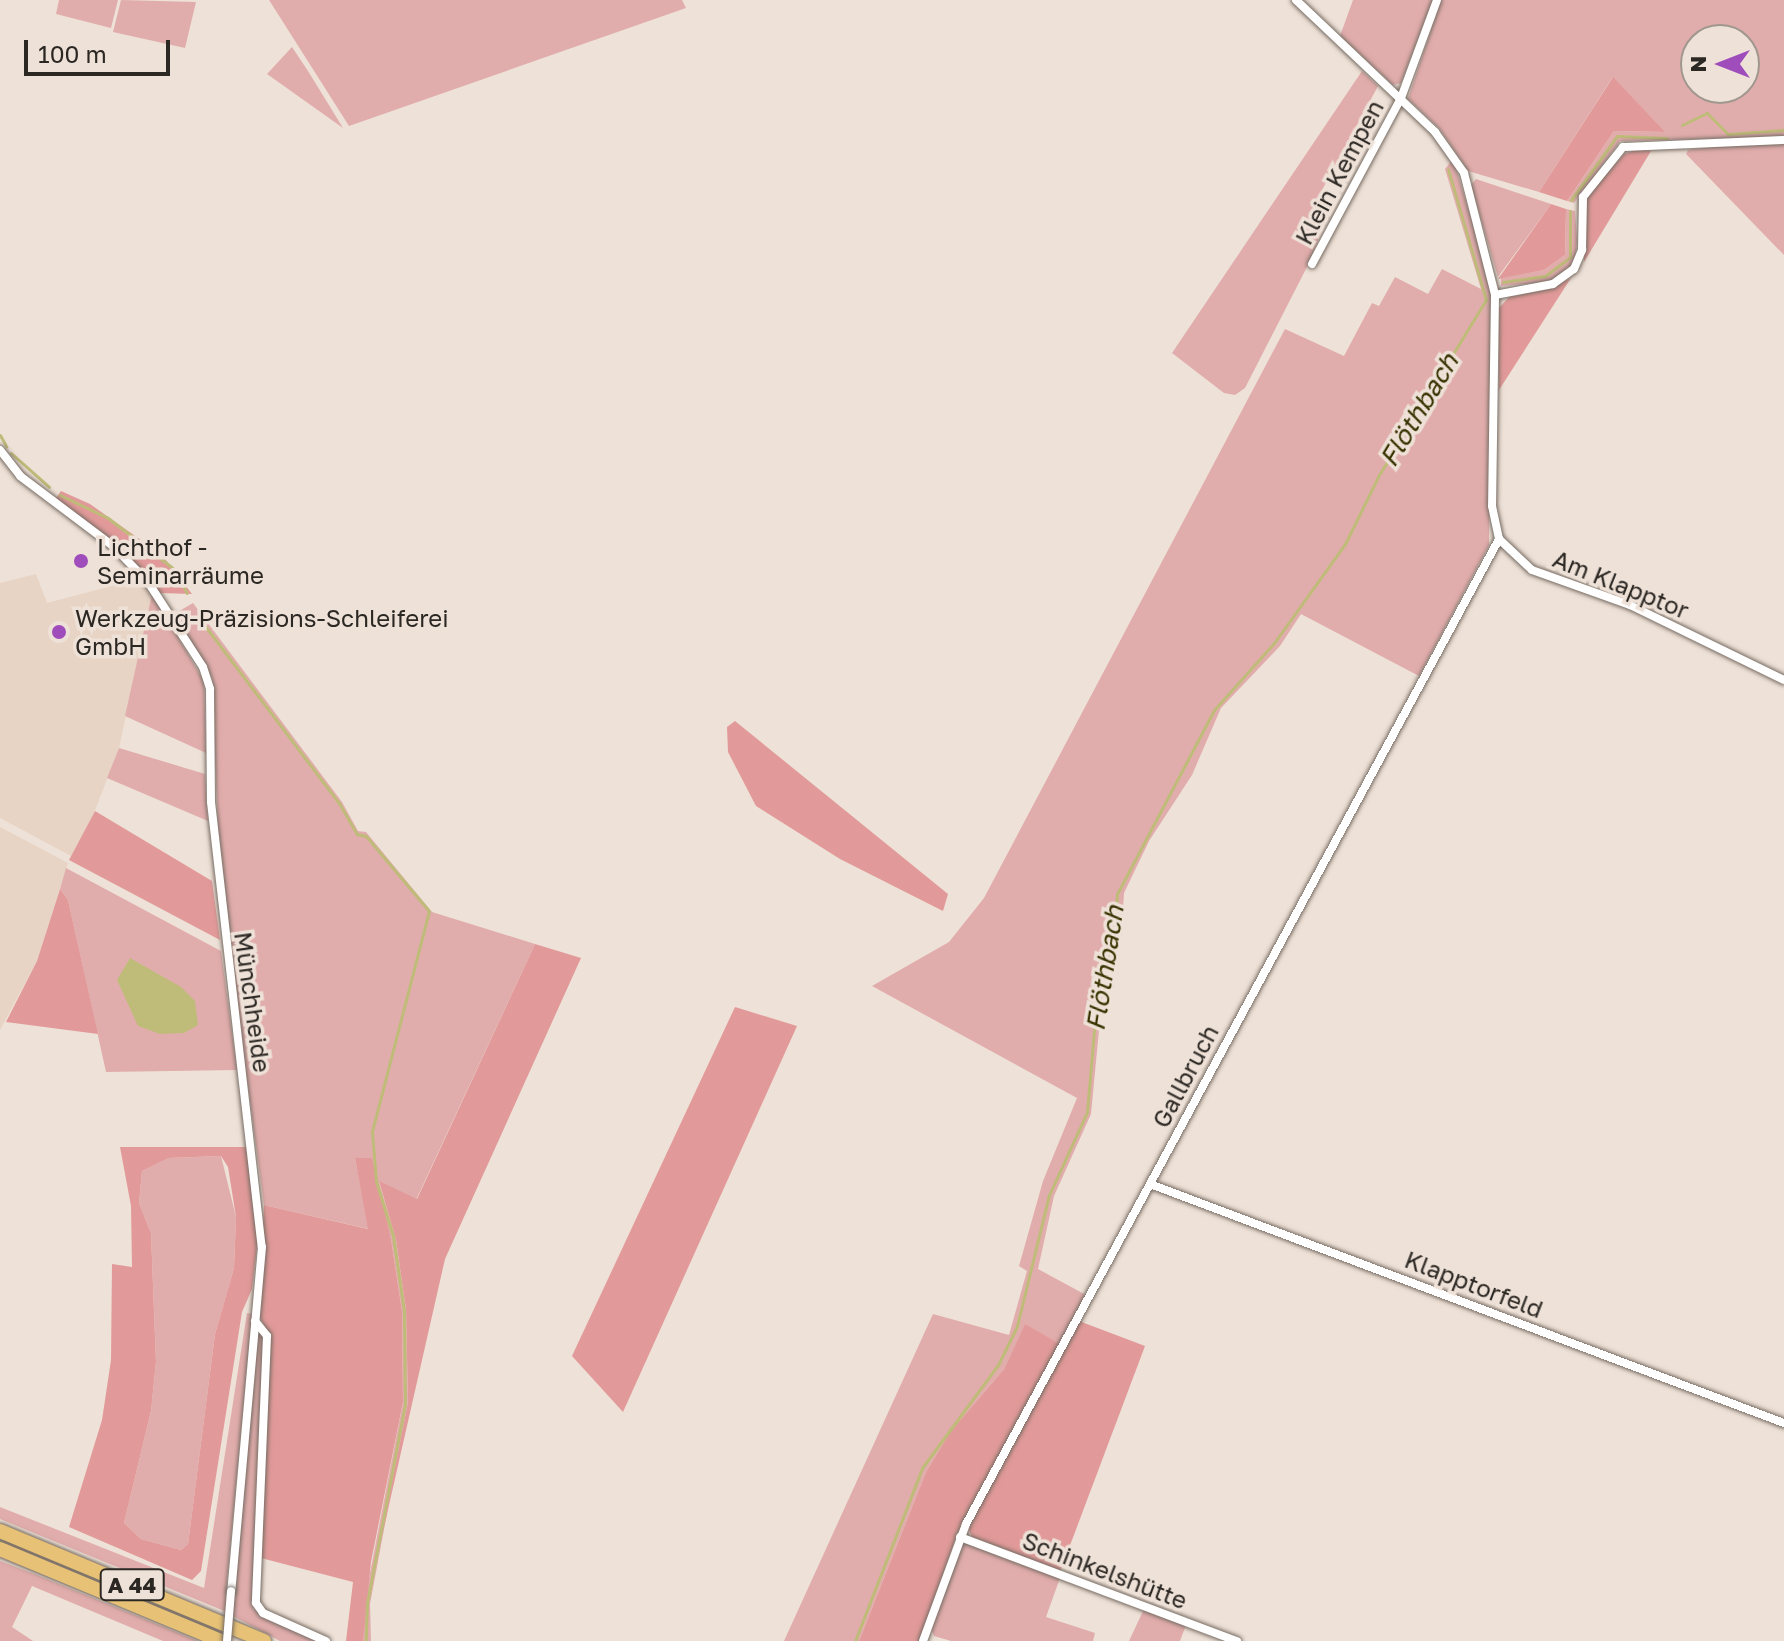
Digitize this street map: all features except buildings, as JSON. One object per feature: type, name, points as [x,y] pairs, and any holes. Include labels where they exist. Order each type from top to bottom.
[{"type":"highway","name":"A 44","points":[[0,1531],[264,1641]]},
{"type":"highway","name":"A 44","points":[[0,1549],[224,1641]]},
{"type":"street","name":"Klein Kempen","points":[[1296,0],[1446,143],[1460,166],[1495,295]]},
{"type":"street","points":[[1401,98],[1437,0]]},
{"type":"street","name":"Klein Kempen","points":[[1312,264],[1401,98]]},
{"type":"street","points":[[1499,539],[1492,506],[1495,295],[1553,284],[1574,269],[1582,250],[1583,197],[1623,147],[1784,140]]},
{"type":"street","name":"Münchheide","points":[[0,450],[20,476],[113,546],[148,582],[203,667],[210,689],[211,802],[225,948],[260,1196],[255,1321],[224,1641]]},
{"type":"street","name":"Am Klapptor","points":[[1499,539],[1532,570],[1630,605],[1784,680]]},
{"type":"street","name":"Gallbruch","points":[[923,1641],[960,1537],[1499,539]]},
{"type":"street","name":"Klapptorfeld","points":[[1150,1184],[1784,1423]]},
{"type":"street","points":[[255,1321],[267,1336],[256,1603],[263,1613],[326,1641]]},
{"type":"street","name":"Schinkelshütte","points":[[960,1537],[1237,1641]]},
{"type":"shaded area","points":[[59,0],[118,0],[111,28],[56,14]]},
{"type":"shaded area","points":[[121,0],[196,2],[185,48],[113,32]]},
{"type":"shaded area","points":[[269,0],[682,0],[686,8],[349,126]]},
{"type":"shaded area","points":[[1353,0],[1433,0],[1401,83],[1393,85],[1340,36]]},
{"type":"shaded area","points":[[1441,0],[1784,0],[1784,137],[1620,141],[1574,203],[1567,201],[1614,131],[1663,132],[1612,78],[1539,192],[1468,171],[1439,128],[1408,99]]},
{"type":"shaded area","points":[[292,47],[308,71],[343,128],[267,74]]},
{"type":"shaded area","points":[[1362,71],[1378,86],[1321,192],[1330,197],[1314,228],[1321,232],[1309,263],[1245,388],[1235,395],[1224,393],[1172,353]]},
{"type":"shaded area","points":[[1613,77],[1665,132],[1614,131],[1567,201],[1539,192]]},
{"type":"shaded area","points":[[1784,144],[1784,255],[1686,154],[1688,150],[1710,147]]},
{"type":"shaded area","points":[[1638,149],[1651,151],[1584,262],[1583,212],[1588,196],[1624,154]]},
{"type":"shaded area","points":[[1453,159],[1491,283],[1489,545],[1419,676],[1301,614],[1280,646],[1221,708],[1192,775],[1149,841],[1124,893],[1121,940],[1104,978],[1091,1114],[1054,1196],[1038,1269],[1086,1295],[1060,1344],[1025,1325],[1004,1369],[950,1432],[926,1472],[859,1641],[784,1641],[933,1314],[1009,1335],[1027,1271],[1019,1266],[1043,1181],[1077,1098],[872,986],[949,942],[984,898],[1285,329],[1344,356],[1372,303],[1379,306],[1395,277],[1428,294],[1442,269],[1481,289],[1445,169]]},
{"type":"shaded area","points":[[1476,179],[1551,204],[1498,277],[1471,185]]},
{"type":"shaded area","points":[[1551,204],[1566,209],[1565,255],[1544,270],[1498,279]]},
{"type":"shaded area","points":[[1566,209],[1575,211],[1577,240],[1575,259],[1567,271],[1547,282],[1501,286],[1501,278],[1544,270],[1565,255]]},
{"type":"shaded area","points":[[1571,278],[1499,390],[1499,308],[1509,297],[1550,289]]},
{"type":"shaded area","points":[[61,491],[90,504],[162,555],[192,594],[160,593],[111,541],[54,501]]},
{"type":"shaded area","points":[[36,574],[47,603],[138,579],[152,594],[119,748],[94,813],[71,856],[0,818],[0,583]]},
{"type":"shaded area","points":[[152,594],[204,681],[206,753],[125,716]]},
{"type":"shaded area","points":[[193,603],[342,802],[358,831],[366,832],[432,912],[535,944],[416,1200],[379,1182],[396,1240],[406,1310],[408,1402],[370,1604],[371,1641],[363,1641],[364,1604],[403,1402],[402,1311],[391,1239],[374,1183],[355,1158],[369,1229],[264,1205],[220,879],[212,678],[174,614]]},
{"type":"shaded area","points":[[735,721],[948,894],[943,911],[840,859],[756,806],[728,752],[727,727]]},
{"type":"shaded area","points":[[119,748],[205,774],[208,821],[107,778]]},
{"type":"shaded area","points":[[95,811],[212,881],[220,940],[69,860]]},
{"type":"shaded area","points":[[0,827],[68,863],[37,961],[0,1030]]},
{"type":"shaded area","points":[[66,868],[221,951],[237,1070],[106,1072],[68,900],[60,889]]},
{"type":"shaded area","points":[[60,889],[68,900],[98,1034],[6,1022],[37,961]]},
{"type":"shaded area","points":[[535,944],[581,958],[445,1259],[379,1549],[408,1402],[406,1310],[396,1240],[379,1181],[417,1199]]},
{"type":"shaded area","points":[[130,958],[181,987],[195,1001],[198,1025],[184,1033],[160,1034],[138,1026],[117,980]]},
{"type":"shaded area","points":[[735,1007],[797,1026],[623,1412],[572,1356]]},
{"type":"shaded area","points":[[120,1147],[248,1147],[259,1229],[252,1289],[242,1312],[201,1571],[192,1580],[69,1527],[102,1420],[111,1360],[112,1264],[132,1267],[131,1206]],"holes":[[[221,1156],[228,1167],[236,1217],[234,1268],[215,1334],[188,1544],[181,1550],[141,1539],[124,1523],[151,1411],[156,1362],[151,1233],[139,1203],[142,1171],[169,1158]]]},
{"type":"shaded area","points":[[221,1156],[236,1217],[234,1268],[215,1334],[188,1544],[181,1550],[141,1539],[124,1523],[151,1411],[156,1362],[151,1233],[139,1203],[142,1171],[169,1158]]},
{"type":"shaded area","points":[[355,1158],[372,1158],[391,1239],[402,1311],[403,1402],[371,1562],[363,1641],[346,1641],[353,1582],[261,1558],[270,1338],[259,1315],[264,1205],[368,1229]]},
{"type":"shaded area","points":[[247,1313],[252,1314],[226,1592],[235,1596],[258,1329],[264,1332],[253,1609],[318,1641],[280,1641],[222,1610],[0,1519],[0,1507],[204,1588]]},
{"type":"shaded area","points":[[1079,1321],[1145,1346],[1060,1572],[973,1539],[968,1528]]},
{"type":"shaded area","points":[[1025,1324],[1060,1344],[956,1537],[920,1641],[859,1641],[926,1472],[950,1432],[1004,1369]]},
{"type":"shaded area","points":[[966,1543],[1060,1578],[1046,1617],[1095,1633],[1093,1641],[951,1641],[934,1636],[931,1628],[958,1546]]},
{"type":"shaded area","points":[[0,1561],[198,1641],[163,1641],[32,1586],[12,1627],[33,1641],[0,1641]]},
{"type":"shaded area","points":[[1144,1609],[1186,1625],[1180,1641],[1129,1641]]},
{"type":"waterway","name":"Flöthbach","points":[[1682,125],[1707,113],[1728,134],[1784,130]]},
{"type":"waterway","name":"Flöthbach","points":[[1571,200],[1617,136],[1667,138]]},
{"type":"waterway","name":"Flöthbach","points":[[855,1641],[922,1468],[998,1365],[1017,1326],[1049,1195],[1087,1112],[1099,973],[1115,938],[1117,894],[1214,710],[1274,643],[1345,544],[1379,475],[1486,300],[1448,169]]},
{"type":"waterway","name":"Flöthbach","points":[[1503,282],[1545,276],[1570,257],[1570,211]]},
{"type":"waterway","points":[[0,435],[6,446]]},
{"type":"waterway","points":[[11,453],[49,487]]},
{"type":"waterway","points":[[60,495],[108,518],[174,569],[187,593]]},
{"type":"waterway","points":[[202,622],[339,803],[357,834],[366,836],[429,911],[372,1132],[376,1181],[393,1236],[404,1311],[405,1404],[367,1603],[366,1641]]},
{"type":"place","name":"Lichthof - Seminarräume","points":[[81,561]]},
{"type":"place","name":"Werkzeug-Präzisions-Schleiferei GmbH","points":[[59,632]]}]
